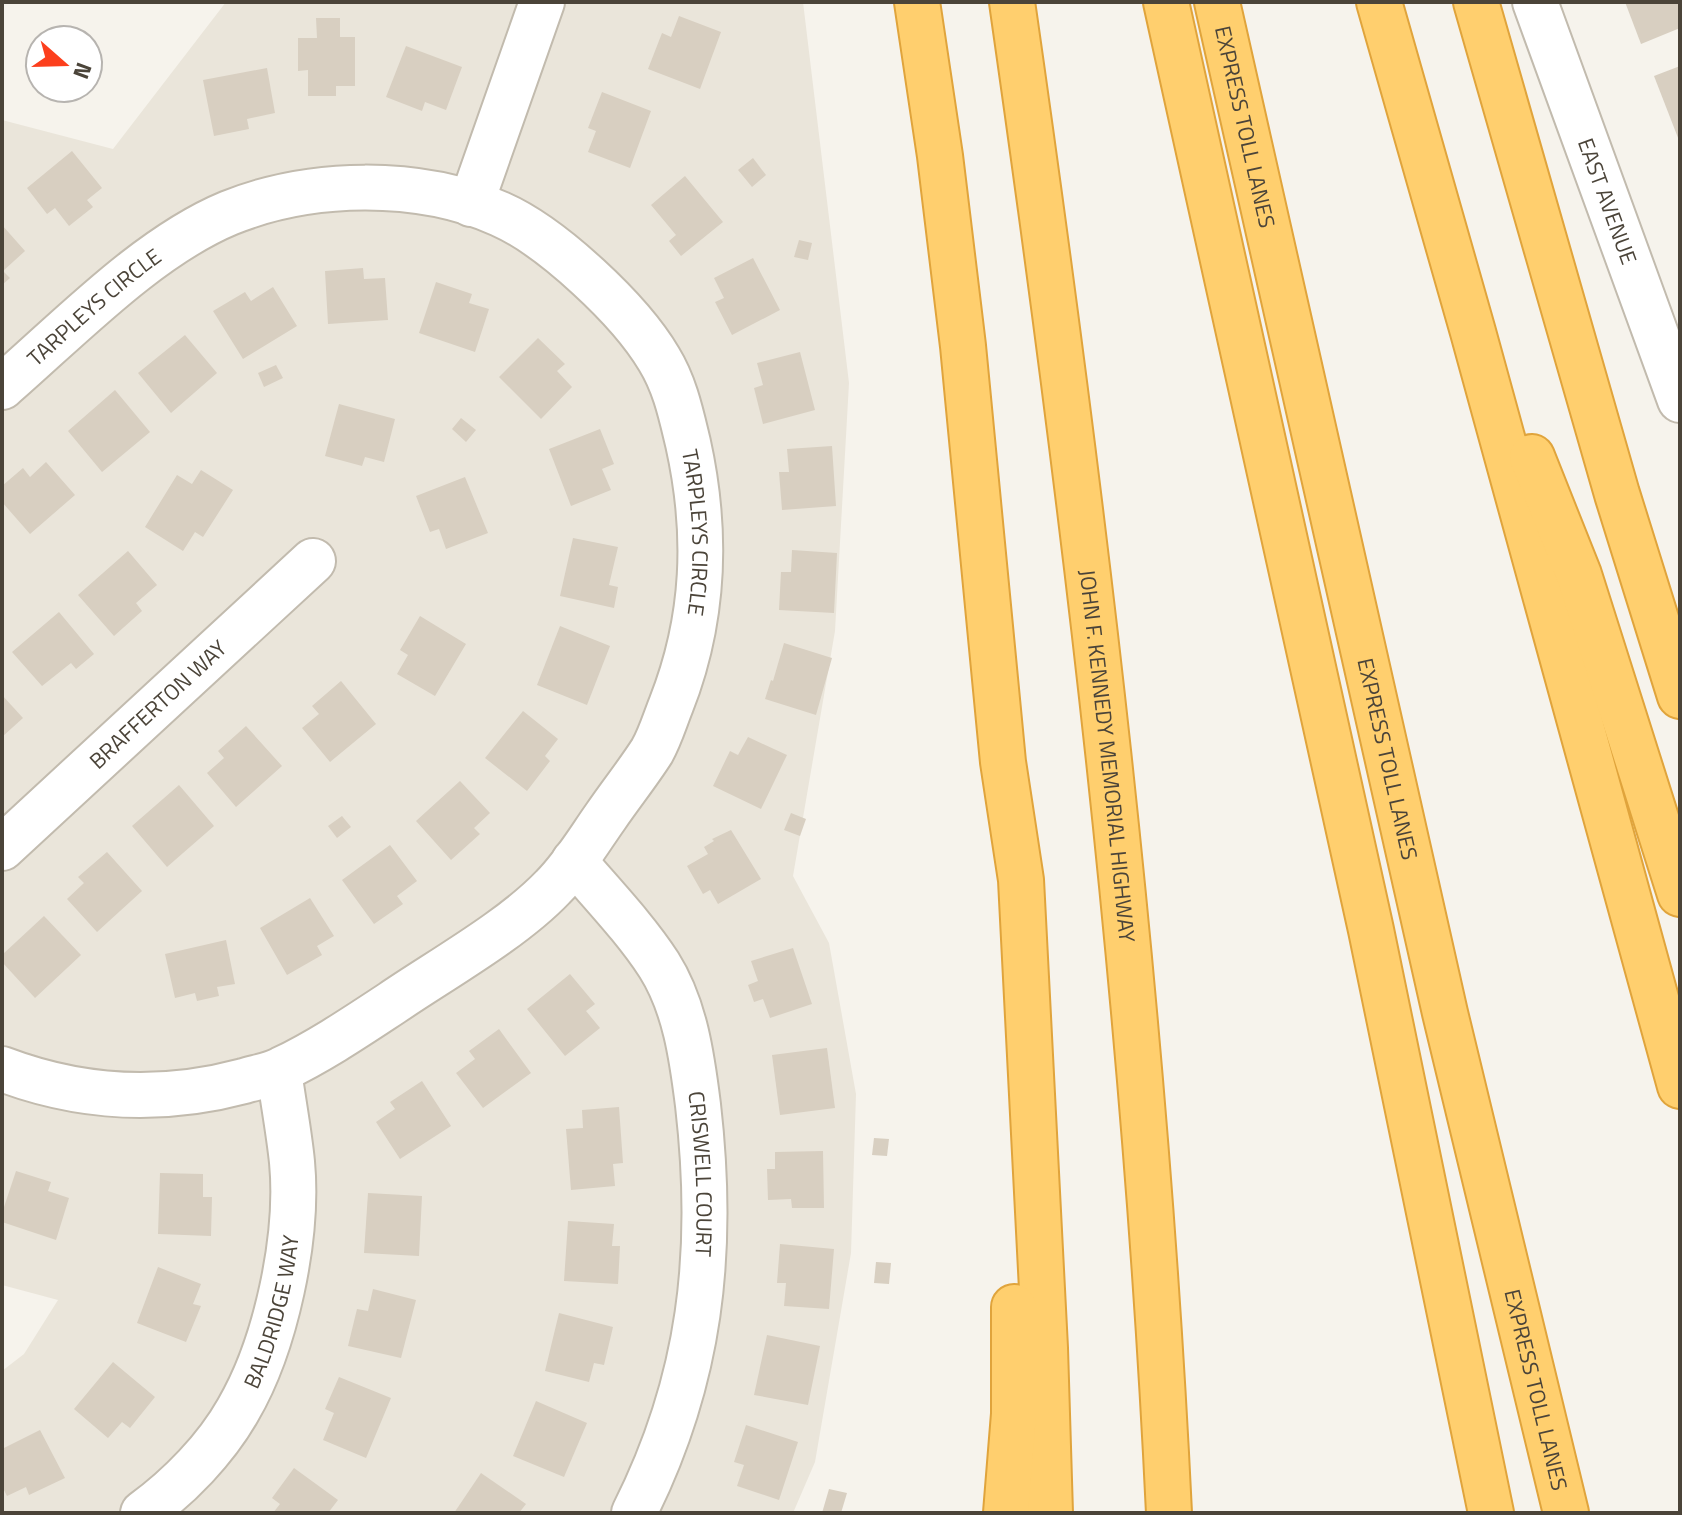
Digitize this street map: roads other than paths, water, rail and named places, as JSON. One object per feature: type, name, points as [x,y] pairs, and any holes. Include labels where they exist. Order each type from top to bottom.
[{"type":"highway","points":[[917,2],[963,346],[1003,762],[1021,880],[1045,1348],[1050,1513]]},
{"type":"highway","name":"JOHN F. KENNEDY MEMORIAL HIGHWAY","points":[[1012,2],[1071,422],[1107,731],[1157,1294],[1169,1513]]},
{"type":"highway","points":[[1166,2],[1371,930],[1491,1513]]},
{"type":"highway","name":"EXPRESS TOLL LANES","points":[[1217,2],[1434,969],[1566,1513]]},
{"type":"highway","points":[[1379,2],[1680,1086]]},
{"type":"highway","points":[[1476,2],[1604,450],[1680,696]]},
{"type":"highway","points":[[1473,332],[1537,467],[1579,575],[1680,894]]},
{"type":"highway","points":[[1003,762],[994,830],[993,882],[1008,1118],[1015,1329],[1014,1414],[1006,1513]]},
{"type":"street","points":[[471,204],[542,2]]},
{"type":"street","name":"EAST AVENUE","points":[[1535,2],[1680,400]]},
{"type":"street","name":"TARPLEYS CIRCLE","points":[[2,387],[142,265],[191,231],[232,212],[309,192],[350,188],[433,194],[471,204],[501,214],[529,231],[601,288],[629,318],[659,358],[675,392],[696,480],[702,572],[683,675],[653,748],[553,887],[477,946],[366,1020],[279,1071],[215,1089],[135,1097],[49,1085],[2,1069]]},
{"type":"street","name":"BRAFFERTON WAY","points":[[2,848],[313,561]]},
{"type":"street","name":"CRISWELL COURT","points":[[574,861],[659,966],[684,1023],[702,1143],[706,1214],[698,1326],[658,1466],[634,1513]]},
{"type":"street","name":"BALDRIDGE WAY","points":[[143,1513],[189,1473],[238,1410],[270,1334],[282,1287],[290,1234],[292,1164],[279,1071]]}]
